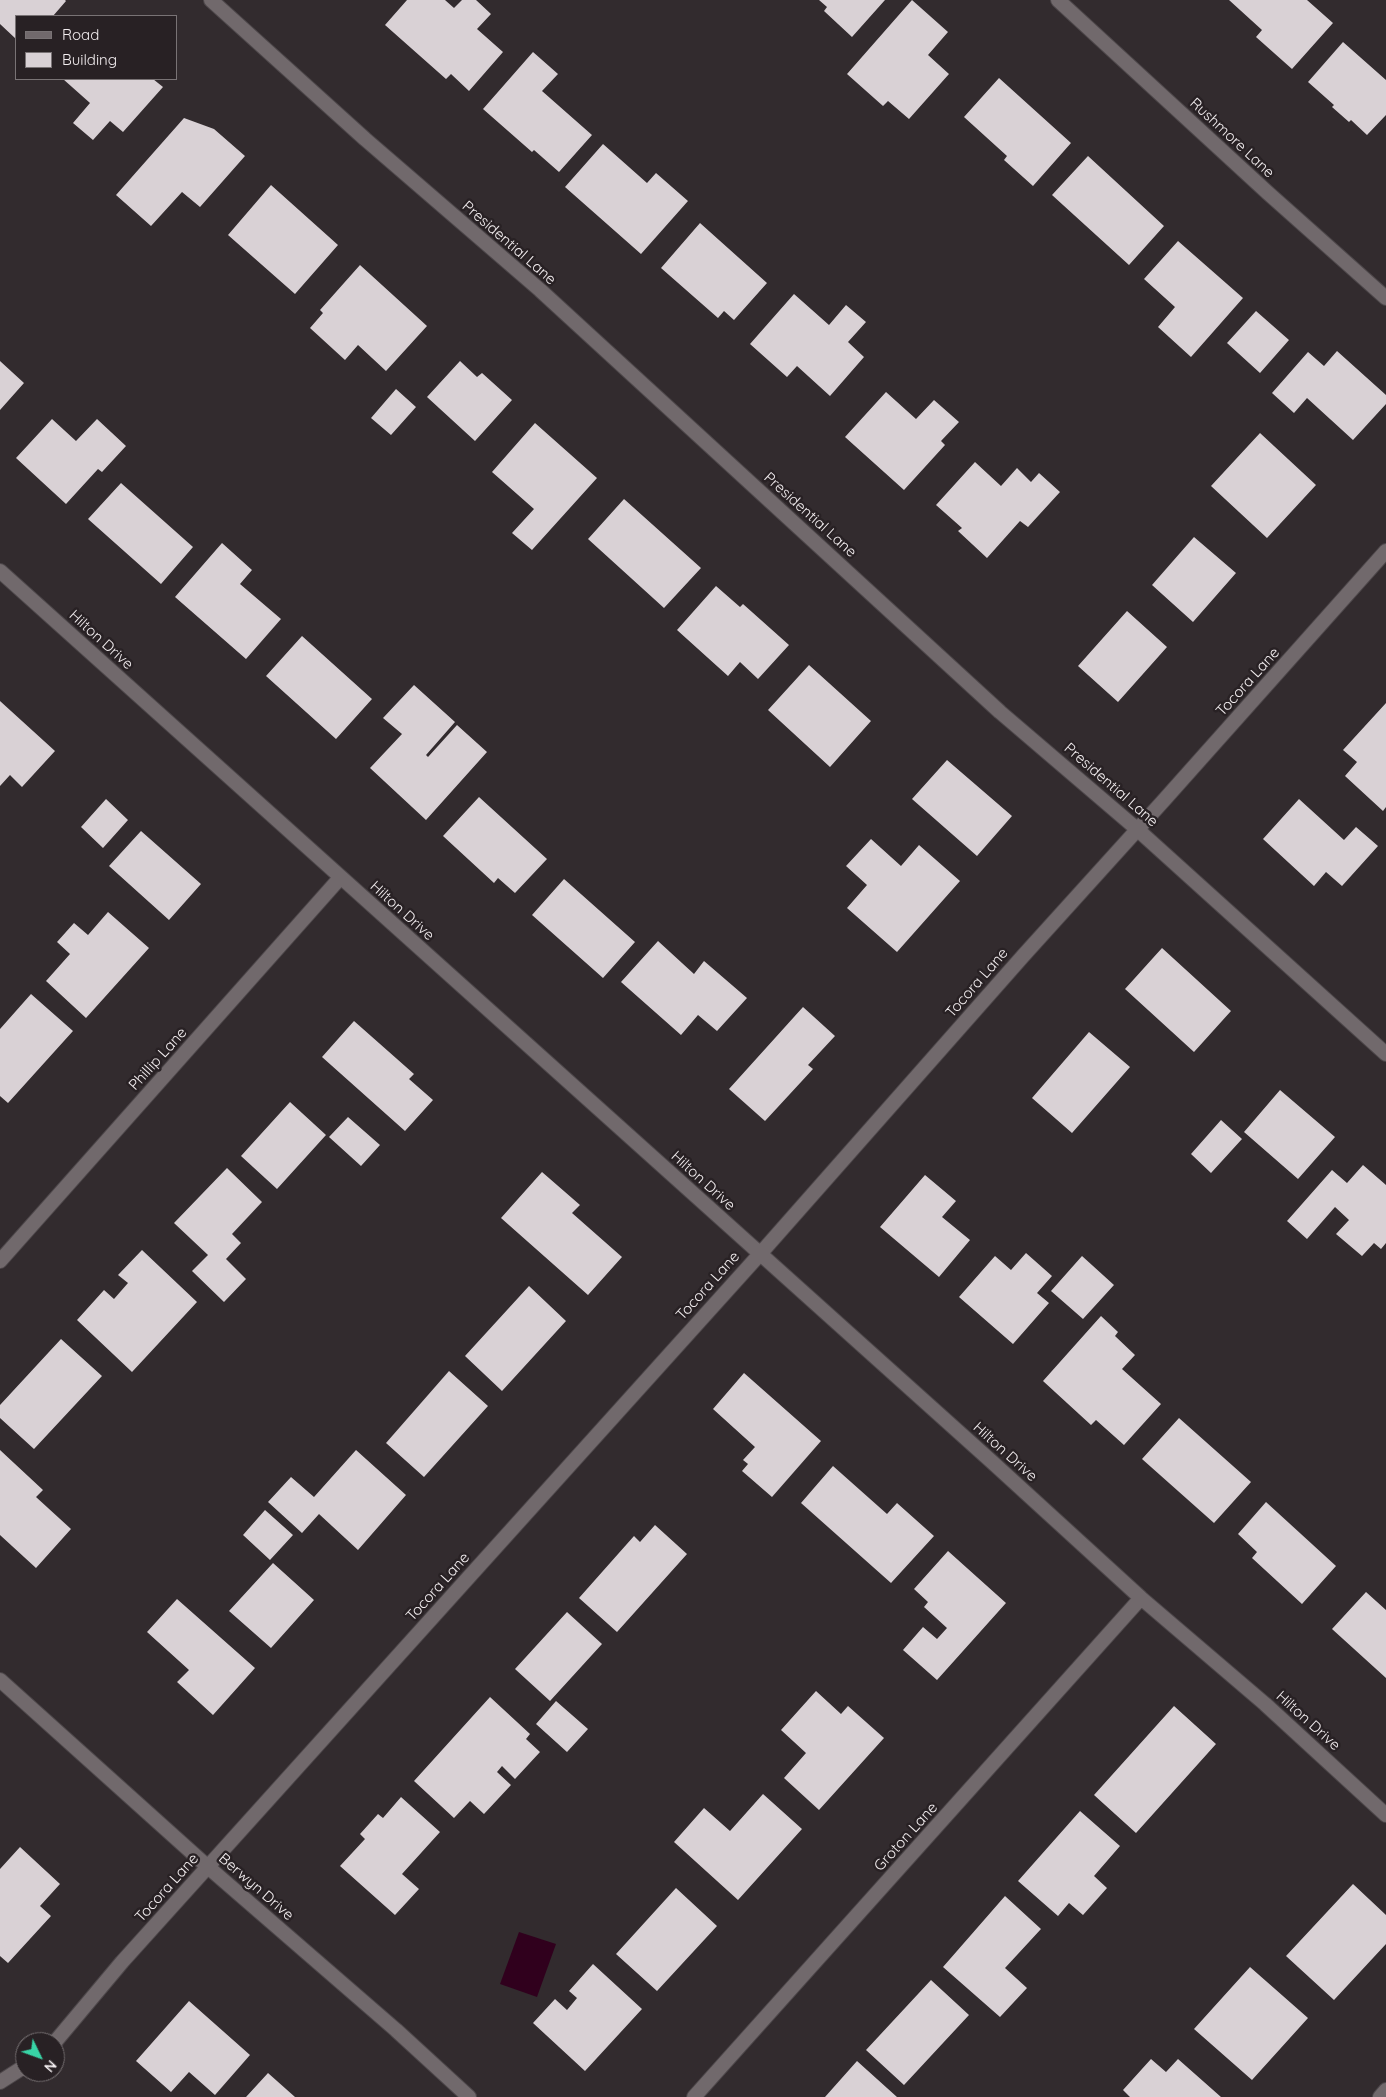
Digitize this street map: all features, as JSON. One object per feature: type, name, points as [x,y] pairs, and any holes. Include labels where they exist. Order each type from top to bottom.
[{"type":"street","name":"Presidential Lane","points":[[211,0],[365,139],[540,290],[1000,712],[1138,830],[1386,1054]]},
{"type":"street","name":"Rushmore Lane","points":[[1058,0],[1268,193],[1386,298]]},
{"type":"street","name":"Tocora Lane","points":[[63,2032],[122,1962],[760,1254],[1022,956],[1138,830],[1386,551]]},
{"type":"street","name":"Hilton Drive","points":[[0,571],[1141,1598],[1265,1704],[1386,1815]]},
{"type":"street","name":"Phillip Lane","points":[[0,1261],[340,878]]},
{"type":"street","name":"Groton Lane","points":[[694,2097],[1141,1598]]},
{"type":"street","name":"Berwyn Drive","points":[[0,1680],[208,1867],[396,2030],[469,2097]]},
{"type":"street","points":[[0,2082],[15,2072]]},
{"type":"street","points":[[1380,2097],[1386,2090]]},
{"type":"shaded area","points":[[519,1932],[556,1944],[537,1997],[500,1984]]},
{"type":"building","points":[[0,0],[66,1],[54,15],[15,15],[15,38],[0,24]]},
{"type":"building","points":[[407,0],[445,0],[454,8],[462,0],[476,0],[491,14],[477,29],[503,52],[469,91],[451,74],[446,79],[385,25]]},
{"type":"building","points":[[819,0],[885,0],[852,37],[824,11],[827,7]]},
{"type":"building","points":[[912,0],[948,32],[928,55],[949,74],[909,119],[888,101],[883,106],[847,74]]},
{"type":"building","points":[[1229,0],[1307,0],[1333,23],[1292,69],[1256,37],[1262,30]]},
{"type":"building","points":[[1343,42],[1386,80],[1386,115],[1367,135],[1351,120],[1349,122],[1332,107],[1334,105],[1308,82]]},
{"type":"building","points":[[533,52],[558,74],[542,91],[592,135],[559,172],[534,150],[532,152],[483,109]]},
{"type":"building","points":[[999,78],[1071,143],[1033,186],[1004,160],[1007,156],[964,117]]},
{"type":"building","points":[[64,80],[154,80],[163,87],[123,132],[110,121],[93,140],[73,123],[90,103]]},
{"type":"building","points":[[184,118],[214,129],[245,156],[200,207],[182,192],[151,226],[116,195]]},
{"type":"building","points":[[603,144],[647,183],[656,173],[688,201],[641,254],[565,187]]},
{"type":"building","points":[[1088,156],[1164,226],[1129,265],[1052,195]]},
{"type":"building","points":[[271,185],[338,245],[295,294],[228,235]]},
{"type":"building","points":[[700,223],[767,283],[734,320],[724,311],[718,318],[661,268]]},
{"type":"building","points":[[1178,241],[1243,298],[1191,357],[1158,327],[1175,307],[1144,279]]},
{"type":"building","points":[[360,265],[427,326],[386,371],[358,345],[345,360],[310,328],[323,313],[320,310]]},
{"type":"building","points":[[794,294],[829,325],[846,305],[866,322],[848,342],[864,357],[830,396],[797,366],[787,377],[750,344]]},
{"type":"building","points":[[1256,311],[1289,340],[1260,373],[1227,343]]},
{"type":"building","points":[[1337,351],[1386,395],[1386,404],[1353,440],[1307,398],[1294,413],[1272,393],[1308,352],[1324,366]]},
{"type":"building","points":[[0,361],[24,383],[0,410]]},
{"type":"building","points":[[460,361],[477,377],[482,373],[512,400],[475,441],[427,397]]},
{"type":"building","points":[[396,389],[416,407],[391,435],[371,418]]},
{"type":"building","points":[[886,392],[916,419],[934,400],[959,422],[941,441],[945,445],[904,490],[845,437]]},
{"type":"building","points":[[52,419],[76,441],[97,419],[126,446],[102,472],[98,469],[66,504],[16,458]]},
{"type":"building","points":[[535,423],[597,478],[532,550],[512,533],[534,509],[492,472]]},
{"type":"building","points":[[1260,433],[1316,485],[1267,538],[1211,486]]},
{"type":"building","points":[[975,462],[1001,486],[1017,468],[1031,482],[1039,473],[1060,492],[1028,527],[1020,521],[987,558],[958,531],[962,528],[936,505]]},
{"type":"building","points":[[121,483],[193,547],[161,584],[88,519]]},
{"type":"building","points":[[624,499],[701,568],[664,608],[588,539]]},
{"type":"building","points":[[1194,537],[1236,573],[1193,622],[1152,585]]},
{"type":"building","points":[[222,543],[252,570],[240,584],[281,619],[246,659],[175,597]]},
{"type":"building","points":[[716,586],[740,607],[743,604],[789,645],[758,679],[740,662],[728,676],[677,630]]},
{"type":"building","points":[[1127,611],[1167,647],[1118,702],[1078,666]]},
{"type":"building","points":[[302,636],[372,699],[336,739],[266,676]]},
{"type":"building","points":[[809,665],[871,721],[830,767],[768,710]]},
{"type":"building","points":[[414,685],[455,722],[426,755],[428,757],[457,725],[487,752],[426,820],[370,768],[402,734],[383,718]]},
{"type":"building","points":[[0,701],[55,751],[22,787],[10,775],[0,786]]},
{"type":"building","points":[[1386,703],[1386,807],[1383,811],[1345,776],[1357,762],[1343,750]]},
{"type":"building","points":[[947,760],[1012,816],[977,856],[912,799]]},
{"type":"building","points":[[479,797],[547,859],[515,893],[498,878],[494,883],[443,836]]},
{"type":"building","points":[[106,799],[128,820],[103,848],[81,827]]},
{"type":"building","points":[[1299,799],[1344,840],[1356,827],[1378,846],[1342,886],[1326,872],[1314,886],[1263,839]]},
{"type":"building","points":[[141,831],[201,884],[169,920],[109,866]]},
{"type":"building","points":[[871,839],[901,866],[919,845],[960,881],[897,952],[847,908],[867,885],[846,866]]},
{"type":"building","points":[[564,879],[635,942],[603,978],[532,915]]},
{"type":"building","points":[[108,912],[149,948],[86,1018],[46,981],[70,954],[57,942],[74,923],[88,935]]},
{"type":"building","points":[[658,941],[694,974],[704,961],[747,998],[717,1031],[698,1015],[681,1035],[621,982]]},
{"type":"building","points":[[1162,948],[1231,1011],[1194,1052],[1125,989]]},
{"type":"building","points":[[31,994],[73,1031],[8,1103],[0,1096],[0,1029]]},
{"type":"building","points":[[803,1007],[835,1036],[808,1065],[813,1069],[765,1121],[729,1089]]},
{"type":"building","points":[[354,1021],[414,1074],[409,1079],[433,1100],[405,1131],[322,1057]]},
{"type":"building","points":[[1089,1032],[1130,1067],[1072,1133],[1032,1098]]},
{"type":"building","points":[[1280,1090],[1335,1137],[1298,1179],[1244,1132]]},
{"type":"building","points":[[290,1102],[326,1135],[277,1189],[241,1156]]},
{"type":"building","points":[[348,1117],[380,1145],[361,1166],[329,1137]]},
{"type":"building","points":[[1221,1120],[1242,1139],[1211,1173],[1191,1154]]},
{"type":"building","points":[[1363,1165],[1386,1185],[1386,1243],[1381,1249],[1374,1243],[1362,1256],[1336,1234],[1349,1220],[1335,1207],[1307,1239],[1287,1221],[1332,1170],[1347,1183]]},
{"type":"building","points":[[227,1168],[262,1202],[232,1234],[241,1243],[226,1259],[246,1279],[224,1302],[192,1271],[208,1255],[174,1223]]},
{"type":"building","points":[[542,1172],[580,1205],[572,1213],[622,1257],[588,1295],[501,1218]]},
{"type":"building","points":[[925,1175],[956,1201],[942,1217],[970,1240],[939,1277],[880,1227]]},
{"type":"building","points":[[142,1250],[197,1302],[132,1372],[77,1320],[104,1290],[114,1299],[128,1283],[118,1275]]},
{"type":"building","points":[[1026,1253],[1052,1276],[1037,1293],[1049,1303],[1013,1344],[959,1297],[995,1256],[1011,1270]]},
{"type":"building","points":[[1082,1256],[1114,1285],[1083,1319],[1051,1291]]},
{"type":"building","points":[[529,1286],[566,1321],[502,1391],[465,1356]]},
{"type":"building","points":[[1101,1316],[1118,1332],[1115,1336],[1135,1355],[1122,1369],[1161,1404],[1124,1445],[1096,1420],[1091,1425],[1043,1381]]},
{"type":"building","points":[[61,1339],[102,1376],[34,1449],[0,1418],[0,1405]]},
{"type":"building","points":[[449,1371],[488,1406],[424,1477],[386,1443]]},
{"type":"building","points":[[744,1373],[821,1441],[772,1497],[742,1471],[748,1464],[743,1460],[755,1447],[713,1409]]},
{"type":"building","points":[[1179,1418],[1251,1482],[1214,1523],[1142,1459]]},
{"type":"building","points":[[0,1450],[43,1490],[36,1497],[71,1529],[36,1568],[0,1535]]},
{"type":"building","points":[[356,1450],[406,1495],[358,1550],[319,1514],[302,1533],[268,1502],[291,1477],[314,1497]]},
{"type":"building","points":[[833,1466],[887,1514],[897,1503],[934,1536],[891,1583],[801,1503]]},
{"type":"building","points":[[1266,1502],[1336,1566],[1302,1604],[1252,1558],[1257,1552],[1238,1534]]},
{"type":"building","points":[[265,1510],[293,1535],[270,1560],[243,1535]]},
{"type":"building","points":[[655,1525],[687,1554],[617,1632],[579,1598],[634,1536],[640,1542]]},
{"type":"building","points":[[948,1551],[1006,1603],[937,1680],[903,1650],[923,1627],[937,1639],[947,1628],[924,1607],[928,1602],[914,1589]]},
{"type":"building","points":[[273,1563],[314,1600],[271,1648],[229,1611]]},
{"type":"building","points":[[1366,1592],[1386,1610],[1386,1678],[1332,1629]]},
{"type":"building","points":[[177,1599],[255,1668],[213,1715],[177,1682],[189,1670],[147,1632]]},
{"type":"building","points":[[567,1612],[602,1644],[550,1701],[515,1669]]},
{"type":"building","points":[[816,1691],[841,1714],[848,1706],[884,1738],[819,1810],[784,1778],[806,1753],[781,1730]]},
{"type":"building","points":[[490,1697],[530,1734],[526,1739],[540,1752],[515,1779],[502,1766],[497,1772],[511,1785],[484,1814],[470,1801],[454,1818],[414,1781]]},
{"type":"building","points":[[556,1701],[588,1729],[567,1752],[536,1724]]},
{"type":"building","points":[[1174,1706],[1216,1744],[1136,1833],[1094,1795]]},
{"type":"building","points":[[763,1794],[802,1829],[738,1900],[674,1842],[704,1808],[730,1831]]},
{"type":"building","points":[[401,1797],[440,1832],[402,1874],[419,1889],[395,1915],[340,1866],[365,1839],[360,1834],[378,1814],[383,1818]]},
{"type":"building","points":[[1080,1811],[1120,1846],[1094,1876],[1107,1888],[1083,1915],[1069,1903],[1058,1916],[1018,1881]]},
{"type":"building","points":[[20,1847],[60,1884],[40,1906],[51,1916],[8,1963],[0,1956],[0,1869]]},
{"type":"building","points":[[1353,1884],[1386,1915],[1386,1944],[1334,2000],[1286,1956]]},
{"type":"building","points":[[676,1888],[717,1926],[657,1991],[616,1954]]},
{"type":"building","points":[[1005,1896],[1041,1929],[1005,1968],[1027,1988],[1000,2017],[943,1967]]},
{"type":"building","points":[[593,1964],[642,2009],[585,2071],[533,2023],[555,1999],[567,2010],[577,1998],[569,1991]]},
{"type":"building","points":[[1250,1967],[1308,2018],[1252,2080],[1194,2029]]},
{"type":"building","points":[[931,1980],[969,2015],[904,2085],[866,2050]]},
{"type":"building","points":[[189,2001],[250,2055],[215,2095],[189,2072],[171,2092],[136,2061]]},
{"type":"building","points":[[1151,2059],[1166,2072],[1178,2059],[1221,2097],[1130,2097],[1123,2090]]},
{"type":"building","points":[[857,2061],[897,2097],[825,2097]]},
{"type":"building","points":[[268,2073],[295,2097],[246,2097]]}]
